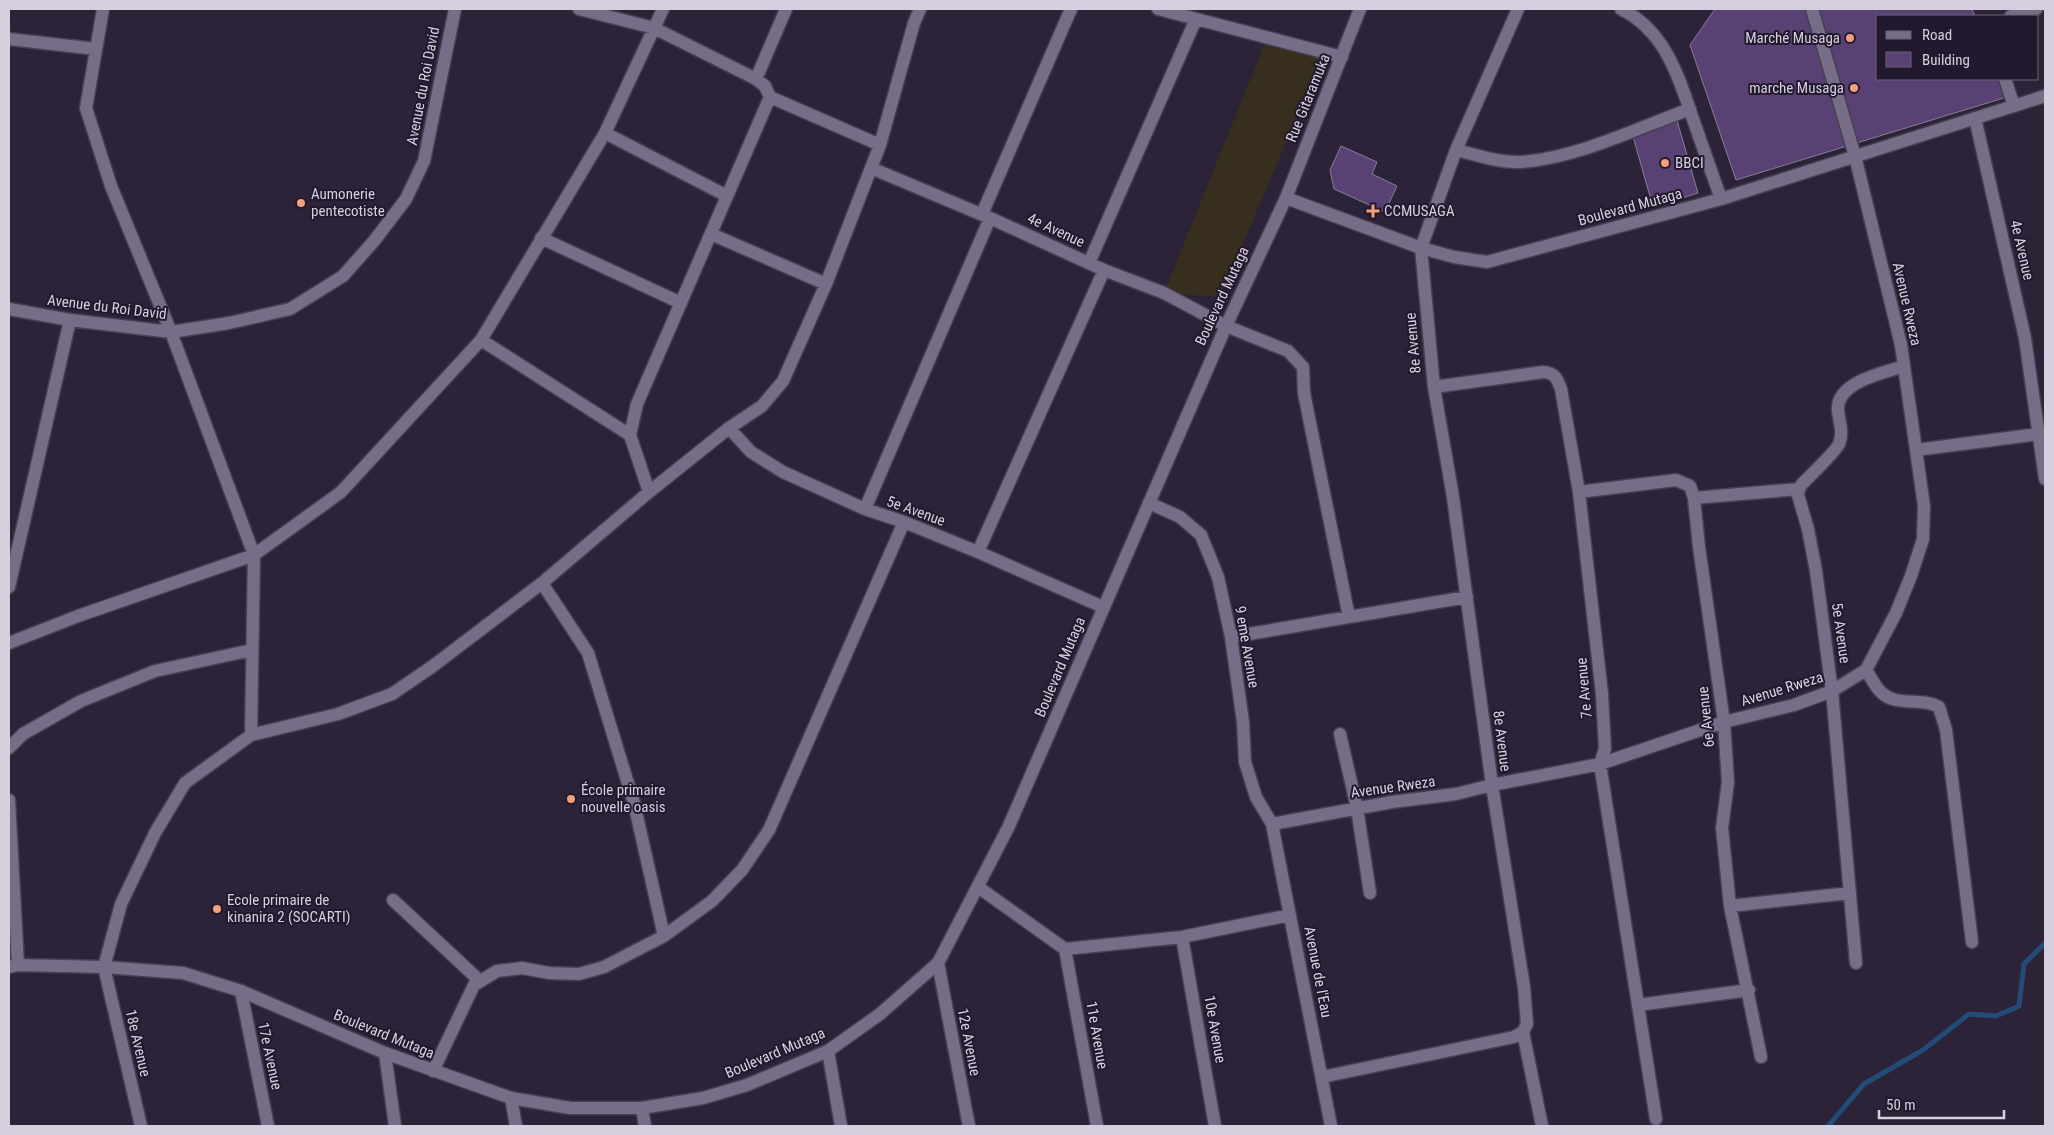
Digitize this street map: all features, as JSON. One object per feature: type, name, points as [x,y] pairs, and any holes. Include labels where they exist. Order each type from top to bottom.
[{"type":"street","points":[[103,9],[86,108],[111,186],[171,332],[254,555],[251,735]]},
{"type":"street","name":"Avenue du Roi David","points":[[9,309],[70,320],[171,332],[229,323],[290,309],[343,276],[374,241],[406,199],[424,161],[454,9]]},
{"type":"street","points":[[579,9],[654,28],[756,80],[765,86],[770,97],[880,145]]},
{"type":"street","points":[[9,643],[78,616],[254,555],[341,492],[481,340],[605,133],[664,9]]},
{"type":"street","points":[[756,80],[786,9]]},
{"type":"street","points":[[104,967],[120,904],[155,833],[186,783],[251,735],[338,714],[392,694],[433,666],[542,583],[649,492],[729,428],[762,406],[783,381],[826,284],[880,145],[914,23],[920,9]]},
{"type":"street","points":[[864,509],[1071,9]]},
{"type":"street","points":[[1158,9],[1182,12],[1196,19],[1342,57]]},
{"type":"street","name":"Rue Gitaramuka","points":[[1286,198],[1360,9]]},
{"type":"street","points":[[1421,248],[1456,150],[1518,9]]},
{"type":"street","points":[[1621,9],[1634,16],[1657,37],[1676,68],[1721,199]]},
{"type":"street","name":"Avenue Rweza","points":[[1272,824],[1392,802],[1456,794],[1600,764],[1724,722],[1794,705],[1832,692],[1866,670],[1896,613],[1911,576],[1923,539],[1924,506],[1901,345],[1855,156],[1812,9]]},
{"type":"street","points":[[2015,15],[2036,9]]},
{"type":"street","points":[[1089,263],[1196,19]]},
{"type":"street","points":[[9,39],[96,49]]},
{"type":"street","points":[[2005,80],[2014,106]]},
{"type":"street","name":"Boulevard Mutaga","points":[[14,966],[104,967],[183,973],[241,991],[384,1053],[433,1071],[511,1098],[570,1108],[642,1108],[703,1098],[747,1085],[828,1051],[880,1014],[938,963],[1008,828],[1226,326],[1286,198],[1421,248],[1454,257],[1487,262],[1721,199],[2045,96]]},
{"type":"street","points":[[649,492],[630,435],[637,404],[770,97]]},
{"type":"street","points":[[1456,150],[1498,161],[1520,162],[1567,154],[1690,109]]},
{"type":"street","name":"4e Avenue","points":[[1975,118],[2025,338],[2045,479]]},
{"type":"street","points":[[605,133],[727,196]]},
{"type":"street","name":"4e Avenue","points":[[871,168],[986,216],[1104,270],[1164,293],[1226,326],[1288,350],[1303,367],[1304,393],[1349,617]]},
{"type":"street","points":[[711,234],[826,284]]},
{"type":"street","points":[[541,238],[681,303]]},
{"type":"street","name":"8e Avenue","points":[[1421,248],[1434,387],[1453,498],[1492,785],[1524,987],[1527,1024],[1523,1032],[1542,1126]]},
{"type":"street","points":[[978,552],[1104,270]]},
{"type":"street","points":[[9,587],[70,320]]},
{"type":"street","points":[[481,340],[630,435]]},
{"type":"street","points":[[1579,492],[1676,480],[1690,486],[1694,498],[1799,489],[1839,445],[1842,430],[1838,408],[1842,395],[1853,384],[1904,366]]},
{"type":"street","name":"7e Avenue","points":[[1434,387],[1551,372],[1557,378],[1561,389],[1579,492],[1602,694],[1605,749],[1600,764],[1656,1119]]},
{"type":"street","name":"5e Avenue","points":[[729,428],[751,452],[783,472],[864,509],[904,522],[978,552],[1103,607]]},
{"type":"street","points":[[1916,450],[2039,434]]},
{"type":"street","name":"5e Avenue","points":[[1799,489],[1798,495],[1808,529],[1816,571],[1832,692],[1856,963]]},
{"type":"street","name":"6e Avenue","points":[[1694,498],[1724,722],[1728,782],[1722,828],[1730,906],[1749,990],[1761,1057]]},
{"type":"street","name":"9 eme Avenue","points":[[1149,503],[1180,517],[1201,535],[1218,577],[1231,637],[1243,722],[1245,762],[1256,797],[1272,824]]},
{"type":"street","points":[[433,1071],[474,985],[480,981],[498,971],[522,968],[548,973],[579,974],[604,967],[664,936],[712,901],[742,870],[769,830],[904,522]]},
{"type":"street","points":[[542,583],[588,653],[634,803],[664,936]]},
{"type":"street","points":[[1231,637],[1467,597]]},
{"type":"street","points":[[9,748],[23,734],[82,701],[155,671],[252,650]]},
{"type":"street","points":[[1866,670],[1882,693],[1894,700],[1925,701],[1939,707],[1946,730],[1972,942]]},
{"type":"street","points":[[1340,734],[1357,808],[1370,893]]},
{"type":"street","points":[[9,800],[14,966]]},
{"type":"street","name":"Avenue de l'Eau","points":[[1272,824],[1331,1126]]},
{"type":"street","points":[[978,887],[1065,949],[1182,937],[1290,915]]},
{"type":"street","points":[[1730,906],[1850,893]]},
{"type":"street","points":[[393,900],[480,981]]},
{"type":"street","name":"10e Avenue","points":[[1182,937],[1215,1126]]},
{"type":"street","name":"11e Avenue","points":[[1065,949],[1097,1126]]},
{"type":"street","name":"12e Avenue","points":[[938,963],[969,1126]]},
{"type":"street","name":"18e Avenue","points":[[104,967],[141,1126]]},
{"type":"street","points":[[1638,1005],[1749,990]]},
{"type":"street","name":"17e Avenue","points":[[241,991],[268,1126]]},
{"type":"street","points":[[1322,1077],[1514,1037],[1523,1032]]},
{"type":"street","points":[[828,1051],[841,1126]]},
{"type":"street","points":[[384,1053],[395,1126]]},
{"type":"street","points":[[511,1098],[516,1126]]},
{"type":"street","points":[[642,1108],[645,1126]]},
{"type":"shaded area","points":[[1267,38],[1322,59],[1220,297],[1164,293]]},
{"type":"building","name":"marche Musaga","points":[[1715,9],[1972,9],[1975,15],[1876,15],[1876,80],[2000,80],[2007,97],[1736,180],[1690,45]]},
{"type":"building","name":"BBCI","points":[[1676,117],[1698,193],[1653,207],[1632,133]]},
{"type":"building","name":"CCMUSAGA","points":[[1341,146],[1377,162],[1372,174],[1397,186],[1385,212],[1334,189],[1330,170]]},
{"type":"waterway","points":[[1828,1126],[1864,1084],[1923,1050],[1969,1014],[1996,1016],[2019,1006],[2024,964],[2045,943]]},
{"type":"place","name":"Marché Musaga","points":[[1850,38]]},
{"type":"place","name":"marche Musaga","points":[[1854,88]]},
{"type":"place","name":"BBCI","points":[[1665,163]]},
{"type":"place","name":"Aumonerie pentecotiste","points":[[301,203]]},
{"type":"place","name":"CCMUSAGA","points":[[1373,211]]},
{"type":"place","name":"École primaire nouvelle oasis","points":[[571,799]]},
{"type":"place","name":"Ecole primaire de kinanira 2 (SOCARTI)","points":[[217,909]]}]
